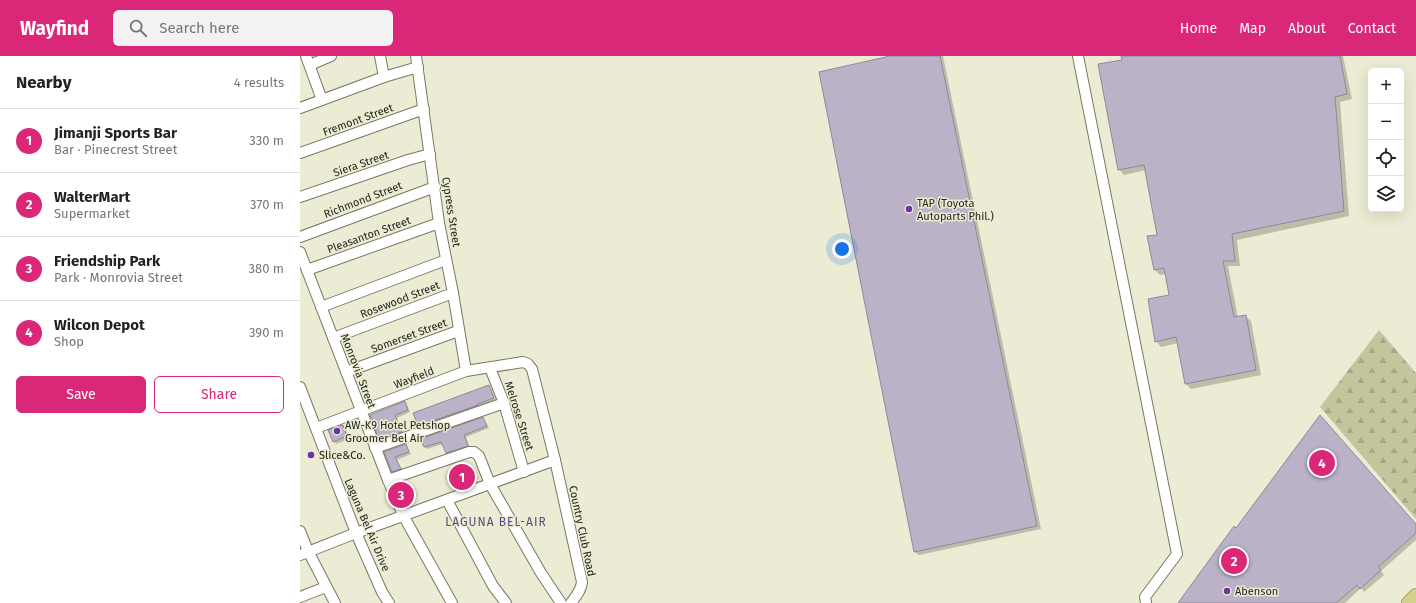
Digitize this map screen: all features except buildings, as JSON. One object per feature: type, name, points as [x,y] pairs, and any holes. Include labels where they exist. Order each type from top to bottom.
[{"type":"main road","points":[[1408,603],[1416,596]]},
{"type":"street","points":[[322,100],[308,61],[331,56]]},
{"type":"street","points":[[380,56],[384,77]]},
{"type":"street","name":"Cypress Street","points":[[416,56],[439,223],[453,293],[466,371]]},
{"type":"street","points":[[1078,56],[1177,554],[1145,597],[1146,603]]},
{"type":"street","points":[[300,108],[384,77],[418,67]]},
{"type":"street","name":"Fremont Street","points":[[300,153],[424,109]]},
{"type":"street","name":"Siera Street","points":[[300,197],[408,160],[430,154]]},
{"type":"street","name":"Richmond Street","points":[[300,237],[435,187]]},
{"type":"street","name":"Pleasanton Street","points":[[307,270],[439,223]]},
{"type":"street","name":"Monrovia Street","points":[[300,252],[375,448],[403,515],[452,603]]},
{"type":"street","points":[[321,307],[446,260]]},
{"type":"street","name":"Rosewood Street","points":[[333,338],[453,293]]},
{"type":"street","name":"Somerset Street","points":[[346,372],[458,330]]},
{"type":"street","name":"Wayfield","points":[[316,428],[466,371],[523,362]]},
{"type":"street","name":"Country Club Road","points":[[523,362],[528,364],[532,369],[555,460],[582,582],[579,593],[571,603]]},
{"type":"street","name":"Melrose Street","points":[[490,368],[504,403],[524,472]]},
{"type":"street","name":"Laguna Bel Air Drive","points":[[300,387],[356,533],[389,603]]},
{"type":"street","points":[[375,448],[504,403]]},
{"type":"street","points":[[388,480],[470,452],[474,452],[479,456],[490,484],[541,573],[561,603]]},
{"type":"street","points":[[304,553],[403,515],[555,460]]},
{"type":"street","points":[[447,500],[493,586],[506,603]]},
{"type":"street","points":[[300,531],[304,553],[335,603]]},
{"type":"street","points":[[300,597],[326,587]]},
{"type":"green space","points":[[1379,330],[1416,373],[1416,519],[1320,407]]},
{"type":"place","name":"TAP (Toyota Autoparts Phil.)","points":[[909,209]]},
{"type":"place","name":"AW-K9 Hotel Petshop Groomer Bel Air","points":[[337,431]]},
{"type":"place","name":"Slice&Co.","points":[[311,455]]},
{"type":"place","name":"Wilcon Depot","points":[[1322,463]]},
{"type":"place","name":"Jimanji Sports Bar","points":[[462,477]]},
{"type":"place","name":"Friendship Park","points":[[401,495]]},
{"type":"place","name":"WalterMart","points":[[1234,561]]},
{"type":"place","name":"Abenson","points":[[1227,591]]},
{"type":"district","name":"LAGUNA BEL-AIR","points":[[496,522]]}]
